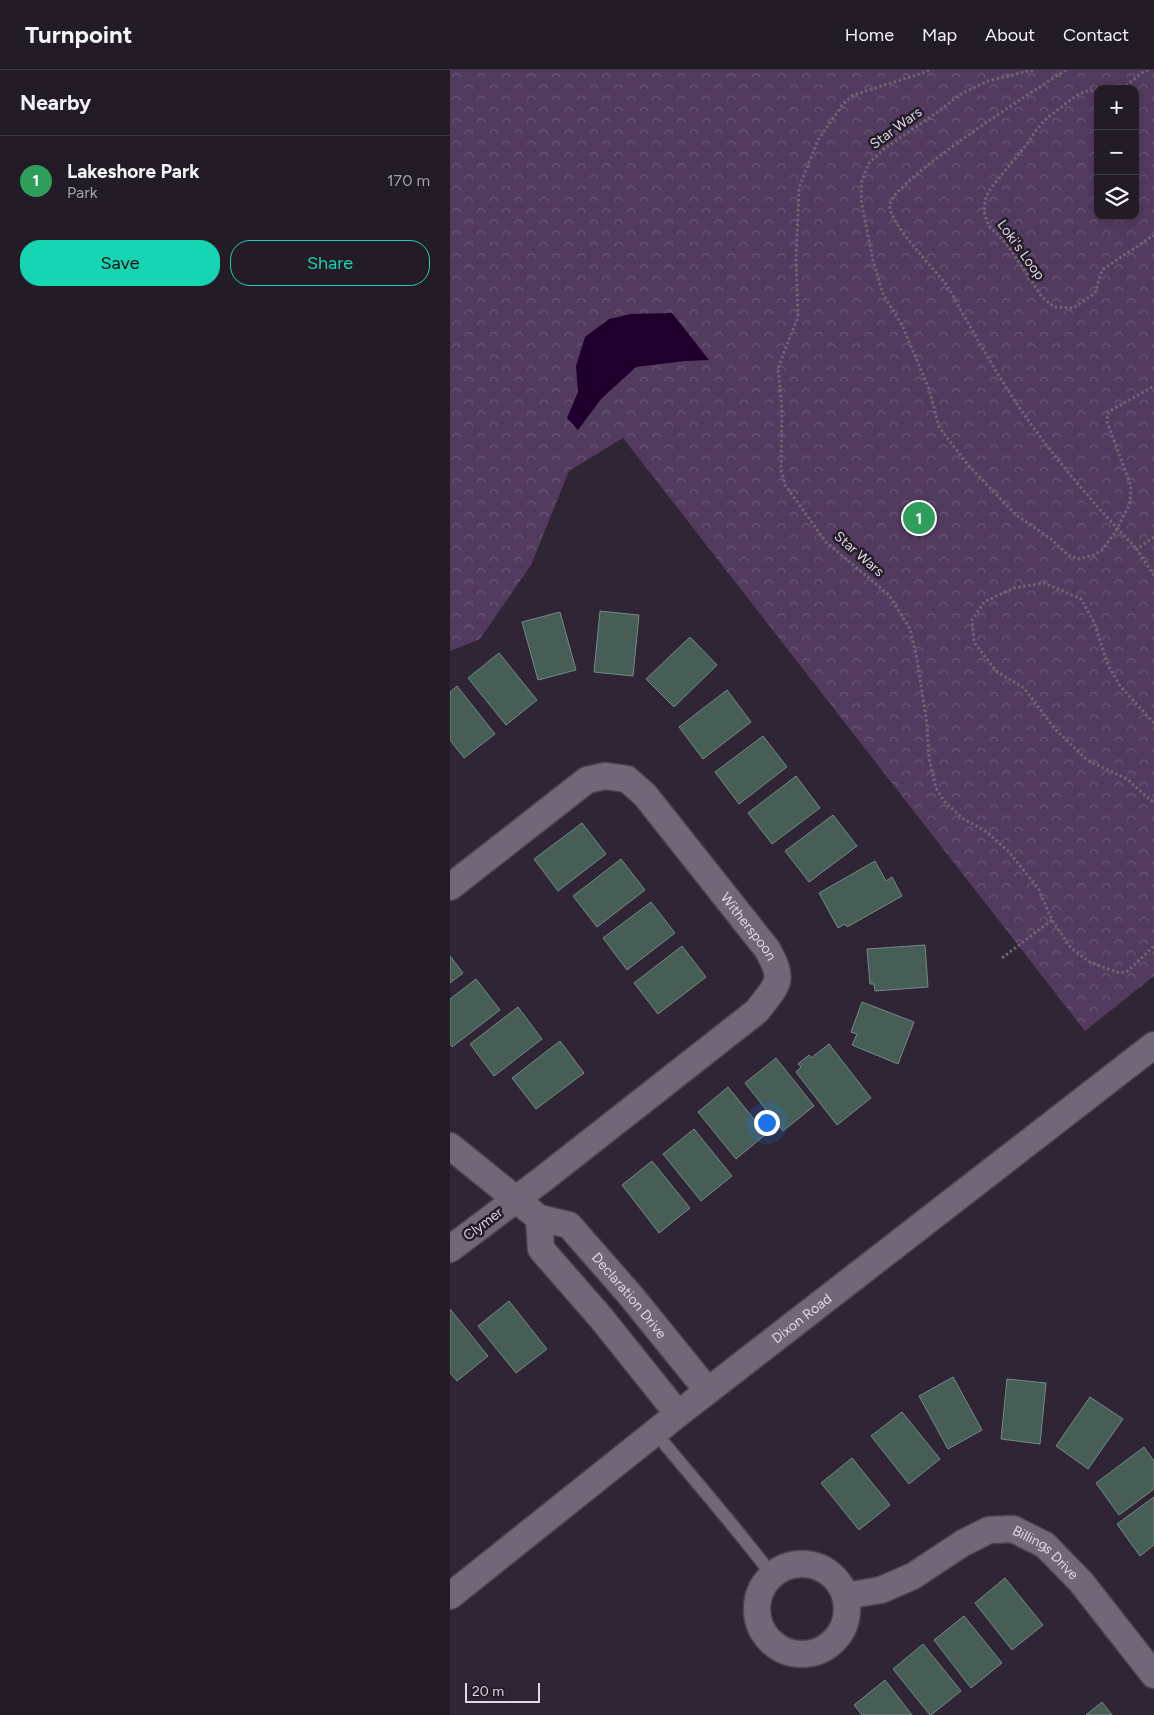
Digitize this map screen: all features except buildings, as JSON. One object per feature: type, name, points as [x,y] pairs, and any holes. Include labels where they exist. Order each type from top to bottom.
[{"type":"street","name":"Witherspoon","points":[[450,887],[587,780],[605,776],[627,779],[645,794],[762,942],[776,964],[778,978],[775,987],[756,1011],[515,1199]]},
{"type":"street","name":"Dixon Road","points":[[450,1596],[655,1432],[1154,1045]]},
{"type":"street","name":"Declaration Drive","points":[[450,1146],[539,1218],[569,1225],[631,1296],[708,1391]]},
{"type":"street","name":"Clymer","points":[[450,1249],[515,1199]]},
{"type":"street","points":[[539,1218],[541,1249],[602,1319],[678,1414]]},
{"type":"street","points":[[602,1319],[631,1296]]},
{"type":"street","name":"Billings Drive","points":[[845,1596],[881,1590],[913,1576],[963,1543],[989,1530],[1013,1529],[1045,1544],[1081,1582],[1154,1675]]},
{"type":"street","points":[[799,1564],[814,1566],[828,1572],[839,1582],[845,1596],[848,1611],[845,1626],[837,1638],[826,1648],[812,1654],[797,1655],[783,1651],[770,1642],[761,1630],[757,1616],[757,1601],[762,1586],[772,1575],[785,1567],[799,1564]]},
{"type":"lane","points":[[655,1432],[739,1532],[772,1575]]},
{"type":"path","name":"Star Wars","points":[[929,70],[853,95],[843,104],[818,140],[799,188],[796,262],[798,317],[778,368],[782,409],[781,470],[785,485],[826,542],[889,595],[910,629],[917,659],[930,758],[936,788],[944,801],[962,818],[987,832],[1009,852],[1038,888],[1052,920],[1071,948],[1091,964],[1120,973],[1128,971],[1154,946]]},
{"type":"path","name":"Star Wars","points":[[1033,70],[988,82],[961,94],[884,149],[869,163],[862,180],[861,200],[873,261],[883,294],[902,326],[914,352],[929,389],[939,426],[968,465],[1016,515],[1051,539],[1068,555],[1078,558],[1094,555],[1102,550],[1117,528]]},
{"type":"path","points":[[1066,70],[1001,112],[928,165],[897,191],[890,202],[889,210],[904,234],[947,286],[1022,411],[1043,441],[1137,549],[1154,576]]},
{"type":"path","points":[[1128,85],[1148,70]]},
{"type":"path","name":"Loki's Loop","points":[[1094,90],[1088,90],[1077,95],[1047,118],[1037,129],[986,197],[984,211],[988,225],[1006,243],[1042,297],[1054,307],[1073,308],[1095,293],[1102,270],[1154,235]]},
{"type":"path","points":[[1117,528],[1130,504],[1131,486],[1107,422],[1108,412],[1154,386]]},
{"type":"path","points":[[1137,549],[1154,537]]},
{"type":"path","points":[[1154,723],[1120,686],[1108,665],[1094,622],[1081,598],[1044,583],[1014,588],[984,602],[972,620],[974,642],[996,672],[1024,688],[1056,729],[1087,760],[1127,779],[1154,803]]},
{"type":"path","points":[[1002,958],[1052,920]]},
{"type":"green space","points":[[450,70],[1154,70],[1154,976],[1085,1031],[623,438],[569,471],[531,565],[480,639],[450,651]]},
{"type":"shaded area","points":[[672,313],[709,360],[636,367],[601,399],[578,430],[567,418],[578,392],[576,366],[585,337],[609,319],[631,314]]},
{"type":"place","name":"Lakeshore Park","points":[[919,518]]}]
